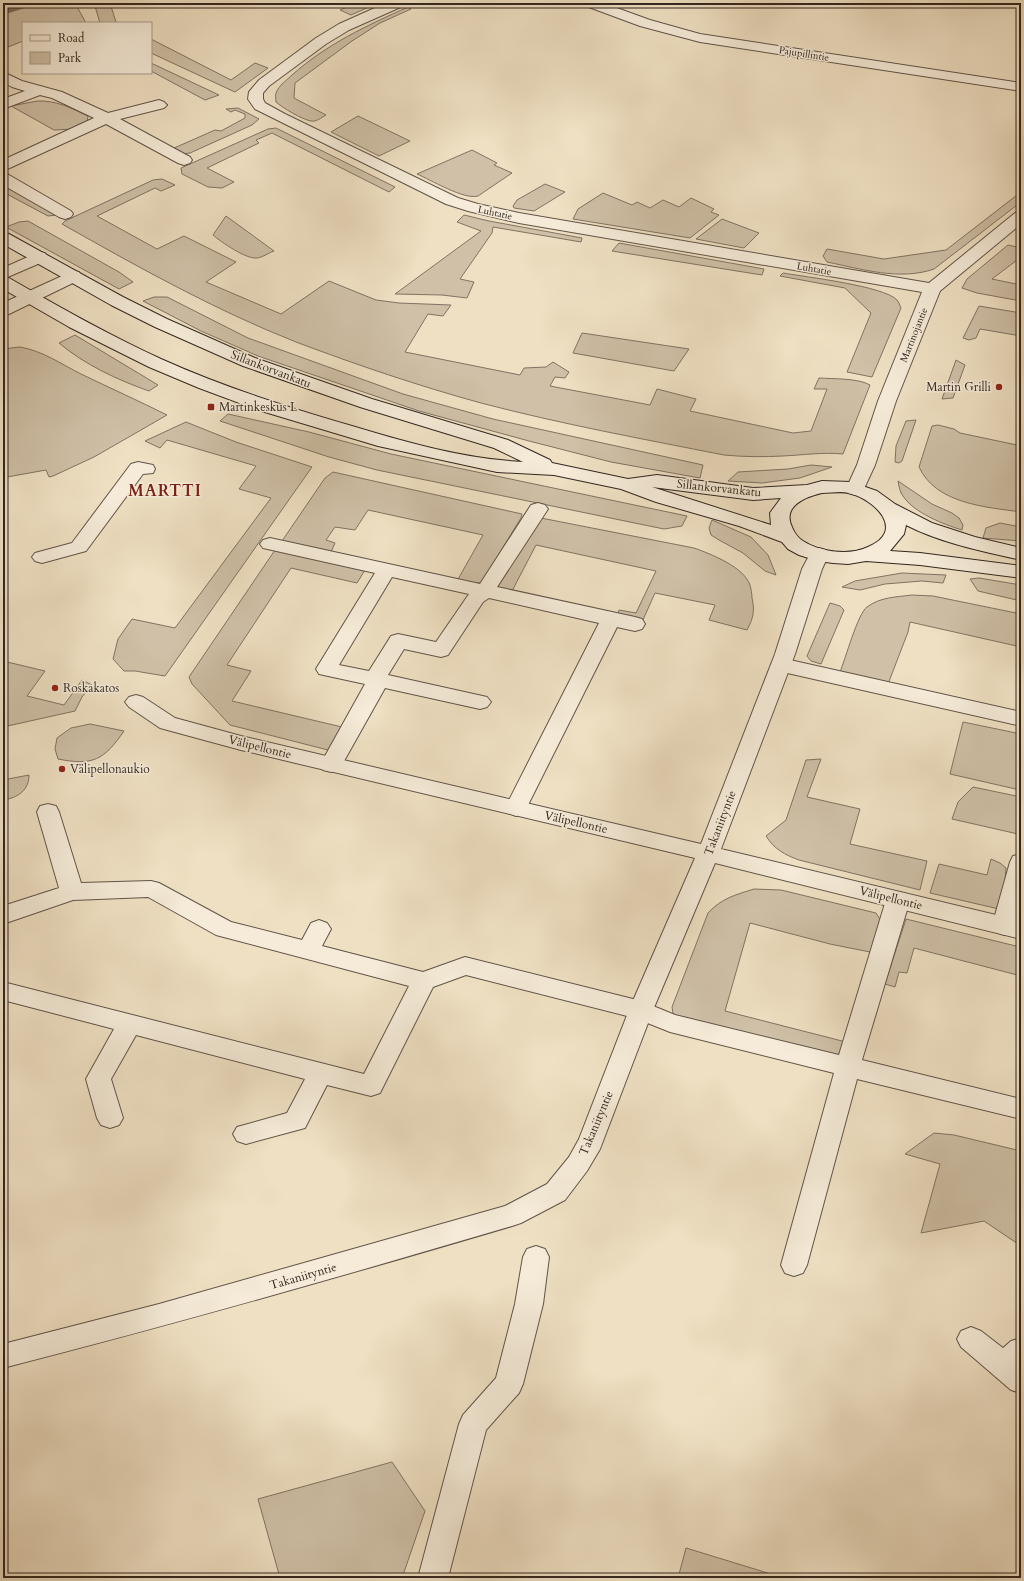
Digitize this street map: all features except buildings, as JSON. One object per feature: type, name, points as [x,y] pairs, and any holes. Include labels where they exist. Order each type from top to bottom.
[{"type":"street","name":"Luhtatie","points":[[398,3],[344,27],[321,41],[264,83],[256,92],[255,99],[260,106],[280,117],[430,191],[474,208],[519,218],[932,289]]},
{"type":"street","name":"Pajupillintie","points":[[591,3],[623,17],[661,29],[700,38],[1021,87]]},
{"type":"street","points":[[3,76],[17,84],[57,95],[106,118],[184,160]]},
{"type":"street","points":[[3,104],[40,90]]},
{"type":"street","points":[[3,166],[106,118],[159,105]]},
{"type":"street","points":[[3,178],[65,214]]},
{"type":"street","name":"Martinojantie","points":[[855,489],[866,465],[887,401],[932,289],[1021,216]]},
{"type":"street","name":"Sillankorvankatu","points":[[3,237],[161,323],[249,362],[366,403],[501,444],[554,469]]},
{"type":"street","points":[[3,274],[39,257]]},
{"type":"street","points":[[3,310],[73,276]]},
{"type":"street","name":"Sillankorvankatu","points":[[3,282],[75,323],[155,363],[264,406],[385,442],[459,459],[497,466],[554,469],[626,484],[663,498],[746,522],[788,538]]},
{"type":"street","points":[[42,557],[79,547],[138,468],[146,469]]},
{"type":"street","name":"Sillankorvankatu","points":[[626,484],[657,481],[753,494],[812,489]]},
{"type":"street","points":[[1021,554],[970,542],[925,527],[890,509],[876,498],[855,489],[839,487],[812,489],[794,496],[783,506],[780,516],[780,526],[794,545],[819,554],[839,558],[866,555],[920,559],[1021,572]]},
{"type":"street","points":[[331,765],[375,687],[376,680],[398,641],[441,650],[476,598],[485,591],[538,509]]},
{"type":"street","points":[[866,555],[878,551],[886,545],[894,535],[896,522],[890,509]]},
{"type":"street","points":[[270,544],[635,624]]},
{"type":"street","name":"Takaniityntie","points":[[3,1356],[266,1287],[512,1215],[556,1192],[578,1164],[591,1142],[641,1010],[708,854],[781,665],[819,554]]},
{"type":"street","points":[[387,569],[326,669],[480,702]]},
{"type":"street","points":[[516,808],[611,619]]},
{"type":"street","points":[[781,665],[1021,719]]},
{"type":"street","name":"Välipellontie","points":[[136,702],[168,723],[331,765],[1013,928]]},
{"type":"street","points":[[48,812],[72,892]]},
{"type":"street","points":[[1013,928],[1021,862]]},
{"type":"street","points":[[3,915],[72,892],[151,889],[224,929],[424,981],[465,966],[641,1010],[670,1023],[1021,1109]]},
{"type":"street","points":[[794,1265],[848,1067],[898,900]]},
{"type":"street","points":[[308,951],[319,929]]},
{"type":"street","points":[[3,991],[371,1086],[424,981]]},
{"type":"street","points":[[110,1118],[98,1079],[130,1024]]},
{"type":"street","points":[[246,1134],[296,1121],[321,1073]]},
{"type":"street","points":[[433,1578],[474,1424],[509,1384],[529,1304],[536,1257]]},
{"type":"street","points":[[971,1339],[1015,1366]]},
{"type":"green space","points":[[3,3],[75,3],[85,22],[22,22],[22,41],[3,49]]},
{"type":"green space","points":[[94,3],[110,3],[116,22],[100,22]]},
{"type":"green space","points":[[356,3],[378,3],[351,15],[340,10]]},
{"type":"green space","points":[[408,7],[411,9],[380,23],[352,41],[295,83],[294,98],[326,115],[317,120],[311,121],[292,113],[276,102],[277,90],[305,64],[347,36]]},
{"type":"green space","points":[[152,40],[231,80],[255,63],[268,68],[235,92],[152,53]]},
{"type":"green space","points":[[152,63],[219,95],[205,100],[152,72]]},
{"type":"green space","points":[[37,101],[57,103],[69,107],[88,116],[87,122],[73,129],[54,130],[11,106]]},
{"type":"green space","points":[[238,108],[259,119],[252,125],[190,153],[181,154],[172,149],[215,130],[221,131],[245,118],[245,114],[235,110],[231,112],[226,109]]},
{"type":"green space","points":[[358,116],[410,141],[379,156],[331,132]]},
{"type":"green space","points":[[276,128],[395,187],[389,192],[272,133],[256,140],[259,143],[207,168],[234,182],[222,188],[208,187],[182,174],[181,168],[268,129]]},
{"type":"green space","points":[[472,150],[497,163],[494,165],[512,173],[478,196],[465,195],[456,192],[417,174]]},
{"type":"green space","points":[[162,179],[175,185],[161,191],[155,188],[97,216],[157,249],[184,236],[236,262],[206,282],[281,314],[329,281],[376,300],[399,303],[451,305],[443,316],[428,314],[405,352],[520,375],[524,368],[546,367],[553,362],[569,372],[565,378],[555,377],[550,386],[650,405],[657,389],[696,399],[690,411],[793,433],[811,431],[827,389],[814,389],[819,378],[852,380],[870,385],[843,454],[820,453],[769,457],[724,455],[511,411],[481,403],[365,367],[266,330],[177,287],[62,224],[65,221],[153,180]]},
{"type":"green space","points":[[3,183],[57,215],[48,216],[3,192]]},
{"type":"green space","points":[[545,184],[565,192],[534,211],[514,208],[513,206],[517,200]]},
{"type":"green space","points":[[1021,192],[1021,202],[934,269],[908,274],[880,273],[827,262],[823,256],[827,249],[884,259],[946,250]]},
{"type":"green space","points":[[603,193],[632,205],[637,202],[650,208],[663,200],[679,207],[691,198],[714,209],[711,212],[719,215],[690,238],[573,219],[578,209]]},
{"type":"green space","points":[[464,215],[582,238],[581,242],[493,227],[492,233],[460,279],[474,282],[467,298],[442,295],[395,294],[481,231],[457,222]]},
{"type":"green space","points":[[226,216],[274,251],[260,257],[252,258],[234,250],[222,242],[213,235]]},
{"type":"green space","points":[[722,219],[759,233],[744,248],[696,239]]},
{"type":"green space","points":[[28,221],[119,272],[133,282],[119,289],[6,227],[19,222]]},
{"type":"green space","points":[[619,243],[764,269],[762,275],[612,251]]},
{"type":"green space","points":[[1008,245],[1021,248],[1021,257],[992,279],[1021,285],[1021,301],[977,293],[962,288],[967,279]]},
{"type":"green space","points":[[783,273],[861,286],[877,290],[897,300],[901,308],[872,377],[847,372],[871,313],[845,288],[780,276]]},
{"type":"green space","points":[[154,297],[167,297],[248,338],[403,394],[493,419],[703,465],[700,478],[611,462],[419,411],[258,356],[201,331],[143,301]]},
{"type":"green space","points":[[979,306],[1021,313],[1021,336],[980,329],[976,338],[969,340],[963,338]]},
{"type":"green space","points":[[582,333],[689,349],[674,371],[573,353]]},
{"type":"green space","points":[[75,335],[158,385],[149,391],[126,382],[91,365],[59,343]]},
{"type":"green space","points":[[20,347],[52,358],[81,374],[167,415],[94,457],[53,476],[49,477],[46,470],[7,477],[6,471],[3,471],[3,349]]},
{"type":"green space","points":[[956,360],[965,365],[953,398],[942,399]]},
{"type":"green space","points":[[228,414],[309,432],[391,454],[687,516],[682,526],[664,529],[377,470],[329,457],[220,421]]},
{"type":"green space","points":[[916,420],[902,461],[899,463],[895,462],[896,446],[906,421]]},
{"type":"green space","points":[[186,422],[236,442],[312,467],[165,676],[135,671],[124,671],[113,659],[118,639],[132,619],[175,628],[271,498],[239,489],[256,466],[167,440],[160,448],[145,441]]},
{"type":"green space","points":[[938,425],[954,429],[960,433],[1017,445],[1021,433],[1021,512],[963,502],[937,489],[927,479],[919,467],[932,426]]},
{"type":"green space","points":[[811,465],[832,467],[800,478],[762,483],[728,481],[738,472],[788,469]]},
{"type":"green space","points":[[333,472],[522,514],[481,583],[457,581],[483,535],[368,510],[355,530],[335,527],[326,540],[335,543],[331,552],[282,541],[325,478]]},
{"type":"green space","points":[[898,481],[932,504],[952,513],[959,518],[963,525],[962,530],[946,525],[914,508],[902,495]]},
{"type":"green space","points":[[541,518],[694,548],[726,562],[741,572],[747,578],[750,585],[753,611],[751,622],[747,630],[709,620],[715,605],[655,593],[642,622],[617,616],[619,610],[636,613],[656,571],[536,545],[511,593],[497,588]]},
{"type":"green space","points":[[712,520],[751,537],[768,555],[776,575],[765,571],[743,553],[711,535],[709,528]]},
{"type":"green space","points":[[1000,523],[1021,527],[1021,541],[983,538],[986,528]]},
{"type":"green space","points":[[275,550],[365,570],[357,583],[291,568],[227,665],[251,671],[232,701],[342,727],[328,750],[230,725],[192,684],[189,677]]},
{"type":"green space","points":[[902,573],[946,575],[943,583],[922,581],[885,584],[860,590],[842,587],[855,581]]},
{"type":"green space","points":[[979,578],[1021,585],[1021,601],[978,591],[970,579]]},
{"type":"green space","points":[[912,595],[933,596],[1021,614],[1021,647],[910,622],[908,632],[888,684],[840,672],[863,611],[877,601],[883,599]]},
{"type":"green space","points":[[830,603],[840,606],[844,610],[821,664],[811,661],[807,656]]},
{"type":"green space","points":[[3,661],[45,671],[27,696],[64,705],[82,680],[92,685],[82,697],[75,711],[3,727]]},
{"type":"green space","points":[[963,722],[1021,734],[1020,790],[950,774]]},
{"type":"green space","points":[[90,724],[124,731],[110,749],[97,758],[80,762],[58,759],[55,749],[57,738],[71,728]]},
{"type":"green space","points":[[821,759],[807,797],[860,809],[850,844],[927,861],[920,890],[799,860],[780,851],[769,841],[766,836],[786,820],[806,760]]},
{"type":"green space","points":[[29,775],[27,785],[22,792],[18,795],[3,800],[3,780]]},
{"type":"green space","points":[[973,787],[1021,797],[1021,825],[1018,834],[952,819],[958,802]]},
{"type":"green space","points":[[991,859],[1000,863],[1006,868],[1004,895],[999,909],[930,893],[939,864],[987,875]]},
{"type":"green space","points":[[754,889],[781,890],[876,913],[881,921],[875,953],[830,944],[750,923],[725,1011],[846,1042],[844,1052],[835,1056],[682,1019],[673,1014],[672,1007],[708,913],[724,900]]},
{"type":"green space","points":[[906,919],[1020,947],[1021,976],[914,948],[907,973],[899,972],[895,987],[885,984]]},
{"type":"green space","points":[[934,1133],[954,1135],[1021,1151],[1021,1246],[984,1221],[921,1233],[940,1164],[905,1154]]},
{"type":"green space","points":[[392,1462],[425,1511],[402,1578],[280,1578],[258,1499]]},
{"type":"green space","points":[[686,1548],[784,1578],[678,1578]]},
{"type":"waterway","points":[[3,12],[31,3]]},
{"type":"place","name":"Martin Grilli","points":[[999,387]]},
{"type":"place","name":"Martinkeskus L","points":[[211,407]]},
{"type":"place","name":"Roskakatos","points":[[55,688]]},
{"type":"place","name":"Välipellonaukio","points":[[62,769]]},
{"type":"district","name":"MARTTI","points":[[165,491]]}]
